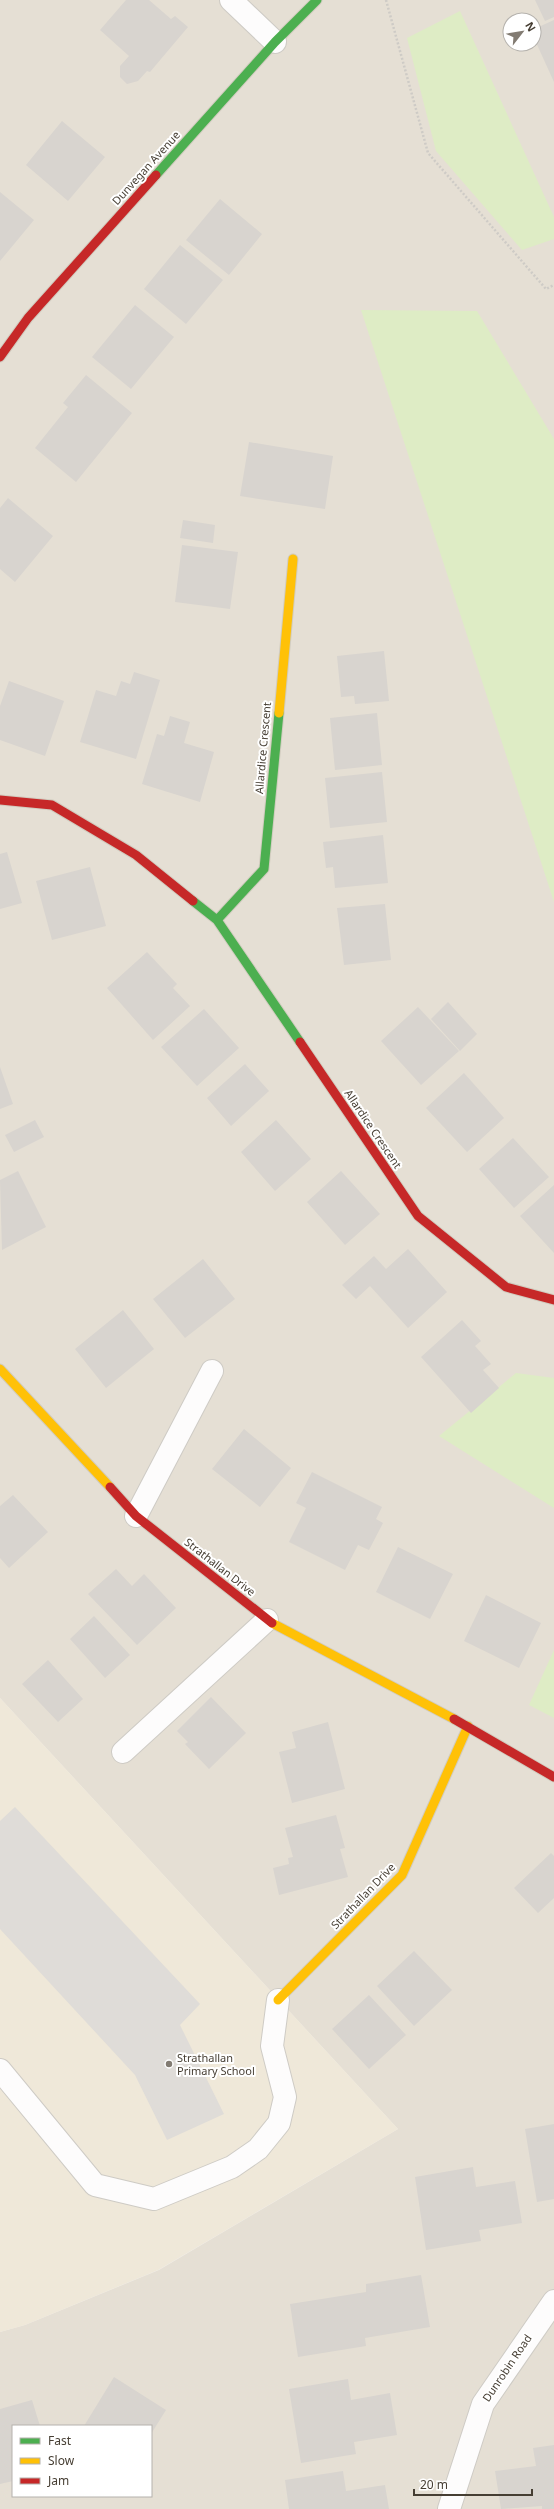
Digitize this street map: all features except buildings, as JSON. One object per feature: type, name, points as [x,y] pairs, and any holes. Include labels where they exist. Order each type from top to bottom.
[{"type":"street","points":[[231,0],[275,42]]},
{"type":"street","name":"Dunvegan Avenue","points":[[0,357],[28,318],[275,42],[317,0]]},
{"type":"street","name":"Allardice Crescent","points":[[217,920],[264,869],[293,559]]},
{"type":"street","name":"Allardice Crescent","points":[[0,800],[52,805],[136,854],[217,920],[418,1216],[506,1287],[554,1300]]},
{"type":"street","name":"Strathallan Drive","points":[[0,1369],[136,1516],[267,1620],[468,1726],[554,1777]]},
{"type":"street","points":[[136,1516],[212,1371]]},
{"type":"street","points":[[123,1752],[267,1620]]},
{"type":"street","name":"Strathallan Drive","points":[[278,2000],[402,1875],[468,1726]]},
{"type":"street","points":[[0,2070],[95,2185],[154,2199],[232,2167],[258,2149],[279,2123],[285,2097],[272,2046],[278,2000]]},
{"type":"street","name":"Dunrobin Road","points":[[449,2509],[483,2404],[554,2301]]},
{"type":"path","points":[[386,0],[428,153],[546,289],[554,285]]},
{"type":"shaded area","points":[[0,0],[554,0],[554,2509],[0,2509],[0,2332],[25,2325],[159,2270],[398,2129],[0,1698]]},
{"type":"shaded area","name":"Strathallan Primary School","points":[[0,1698],[398,2129],[158,2270],[25,2325],[0,2332]]},
{"type":"shaded area","points":[[15,1807],[200,2004],[180,2025],[224,2114],[167,2140],[135,2075],[0,1929],[0,1821]]},
{"type":"green space","points":[[460,11],[554,217],[554,239],[522,250],[436,151],[407,38]]},
{"type":"green space","points":[[361,310],[477,311],[554,439],[554,902]]},
{"type":"green space","points":[[516,1373],[554,1378],[554,1508],[439,1436]]},
{"type":"green space","points":[[554,1650],[554,1718],[529,1705]]},
{"type":"traffic: fast","points":[[156,175],[275,42],[317,0]]},
{"type":"traffic: fast","points":[[217,920],[264,869],[279,713]]},
{"type":"traffic: fast","points":[[193,901],[217,920],[300,1042]]},
{"type":"traffic: slow","points":[[279,713],[293,559]]},
{"type":"traffic: slow","points":[[0,1369],[110,1487]]},
{"type":"traffic: slow","points":[[272,1623],[454,1719]]},
{"type":"traffic: slow","points":[[278,2000],[402,1875],[468,1726]]},
{"type":"traffic: jam","points":[[0,357],[28,318],[156,175]]},
{"type":"traffic: jam","points":[[0,800],[52,805],[136,855],[193,901]]},
{"type":"traffic: jam","points":[[300,1042],[418,1216],[506,1287],[554,1300]]},
{"type":"traffic: jam","points":[[110,1487],[136,1516],[272,1623]]},
{"type":"traffic: jam","points":[[454,1719],[554,1777]]},
{"type":"place","name":"Strathallan Primary School","points":[[169,2064]]}]
